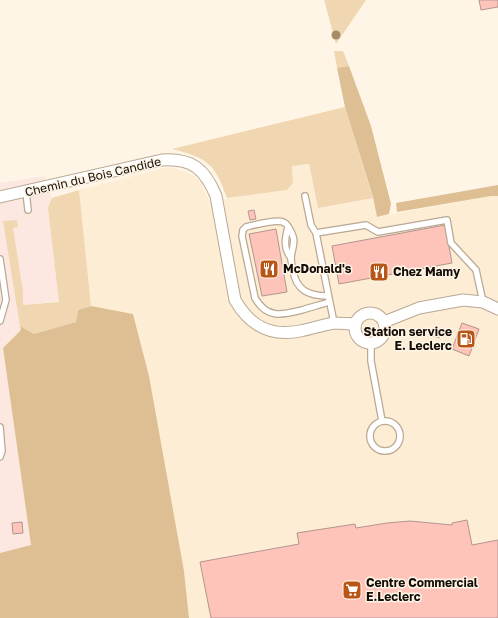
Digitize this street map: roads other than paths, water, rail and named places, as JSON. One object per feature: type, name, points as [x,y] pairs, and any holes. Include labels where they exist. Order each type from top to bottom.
[{"type":"street","name":"Chemin du Bois Candide","points":[[0,197],[162,160],[175,159],[189,163],[205,175],[216,196],[235,300],[251,321],[267,330],[277,332],[299,331],[334,323],[355,324]]},
{"type":"street","points":[[384,322],[419,308],[463,300],[483,302],[498,309]]},
{"type":"street","points":[[372,313],[377,314],[384,322],[384,336],[376,343],[366,344],[358,338],[355,324],[362,316],[372,313]]},
{"type":"lane","points":[[26,192],[28,210]]},
{"type":"lane","points":[[305,196],[311,225],[316,233],[334,323]]},
{"type":"lane","points":[[316,233],[366,225],[378,232],[447,220],[452,243],[476,270],[483,302]]},
{"type":"lane","points":[[291,258],[294,249],[294,237],[282,221],[246,227],[243,230],[242,236],[255,298],[260,306],[267,312],[285,314],[329,302]]},
{"type":"lane","points":[[288,227],[285,245],[287,253],[291,258],[295,280],[301,289],[309,294],[328,296]]},
{"type":"lane","points":[[0,259],[6,300],[0,321]]},
{"type":"lane","points":[[371,344],[371,361],[382,421]]},
{"type":"lane","points":[[382,421],[389,422],[394,425],[399,433],[398,443],[394,448],[388,451],[375,448],[370,439],[371,430],[374,425],[382,421]]},
{"type":"lane","points":[[0,427],[2,451],[0,457]]},
{"type":"place","name":"McDonald's","points":[[269,269]]},
{"type":"place","name":"Chez Mamy","points":[[379,272]]},
{"type":"place","name":"Station service E. Leclerc","points":[[466,339]]},
{"type":"place","name":"Centre Commercial E.Leclerc","points":[[352,590]]}]
